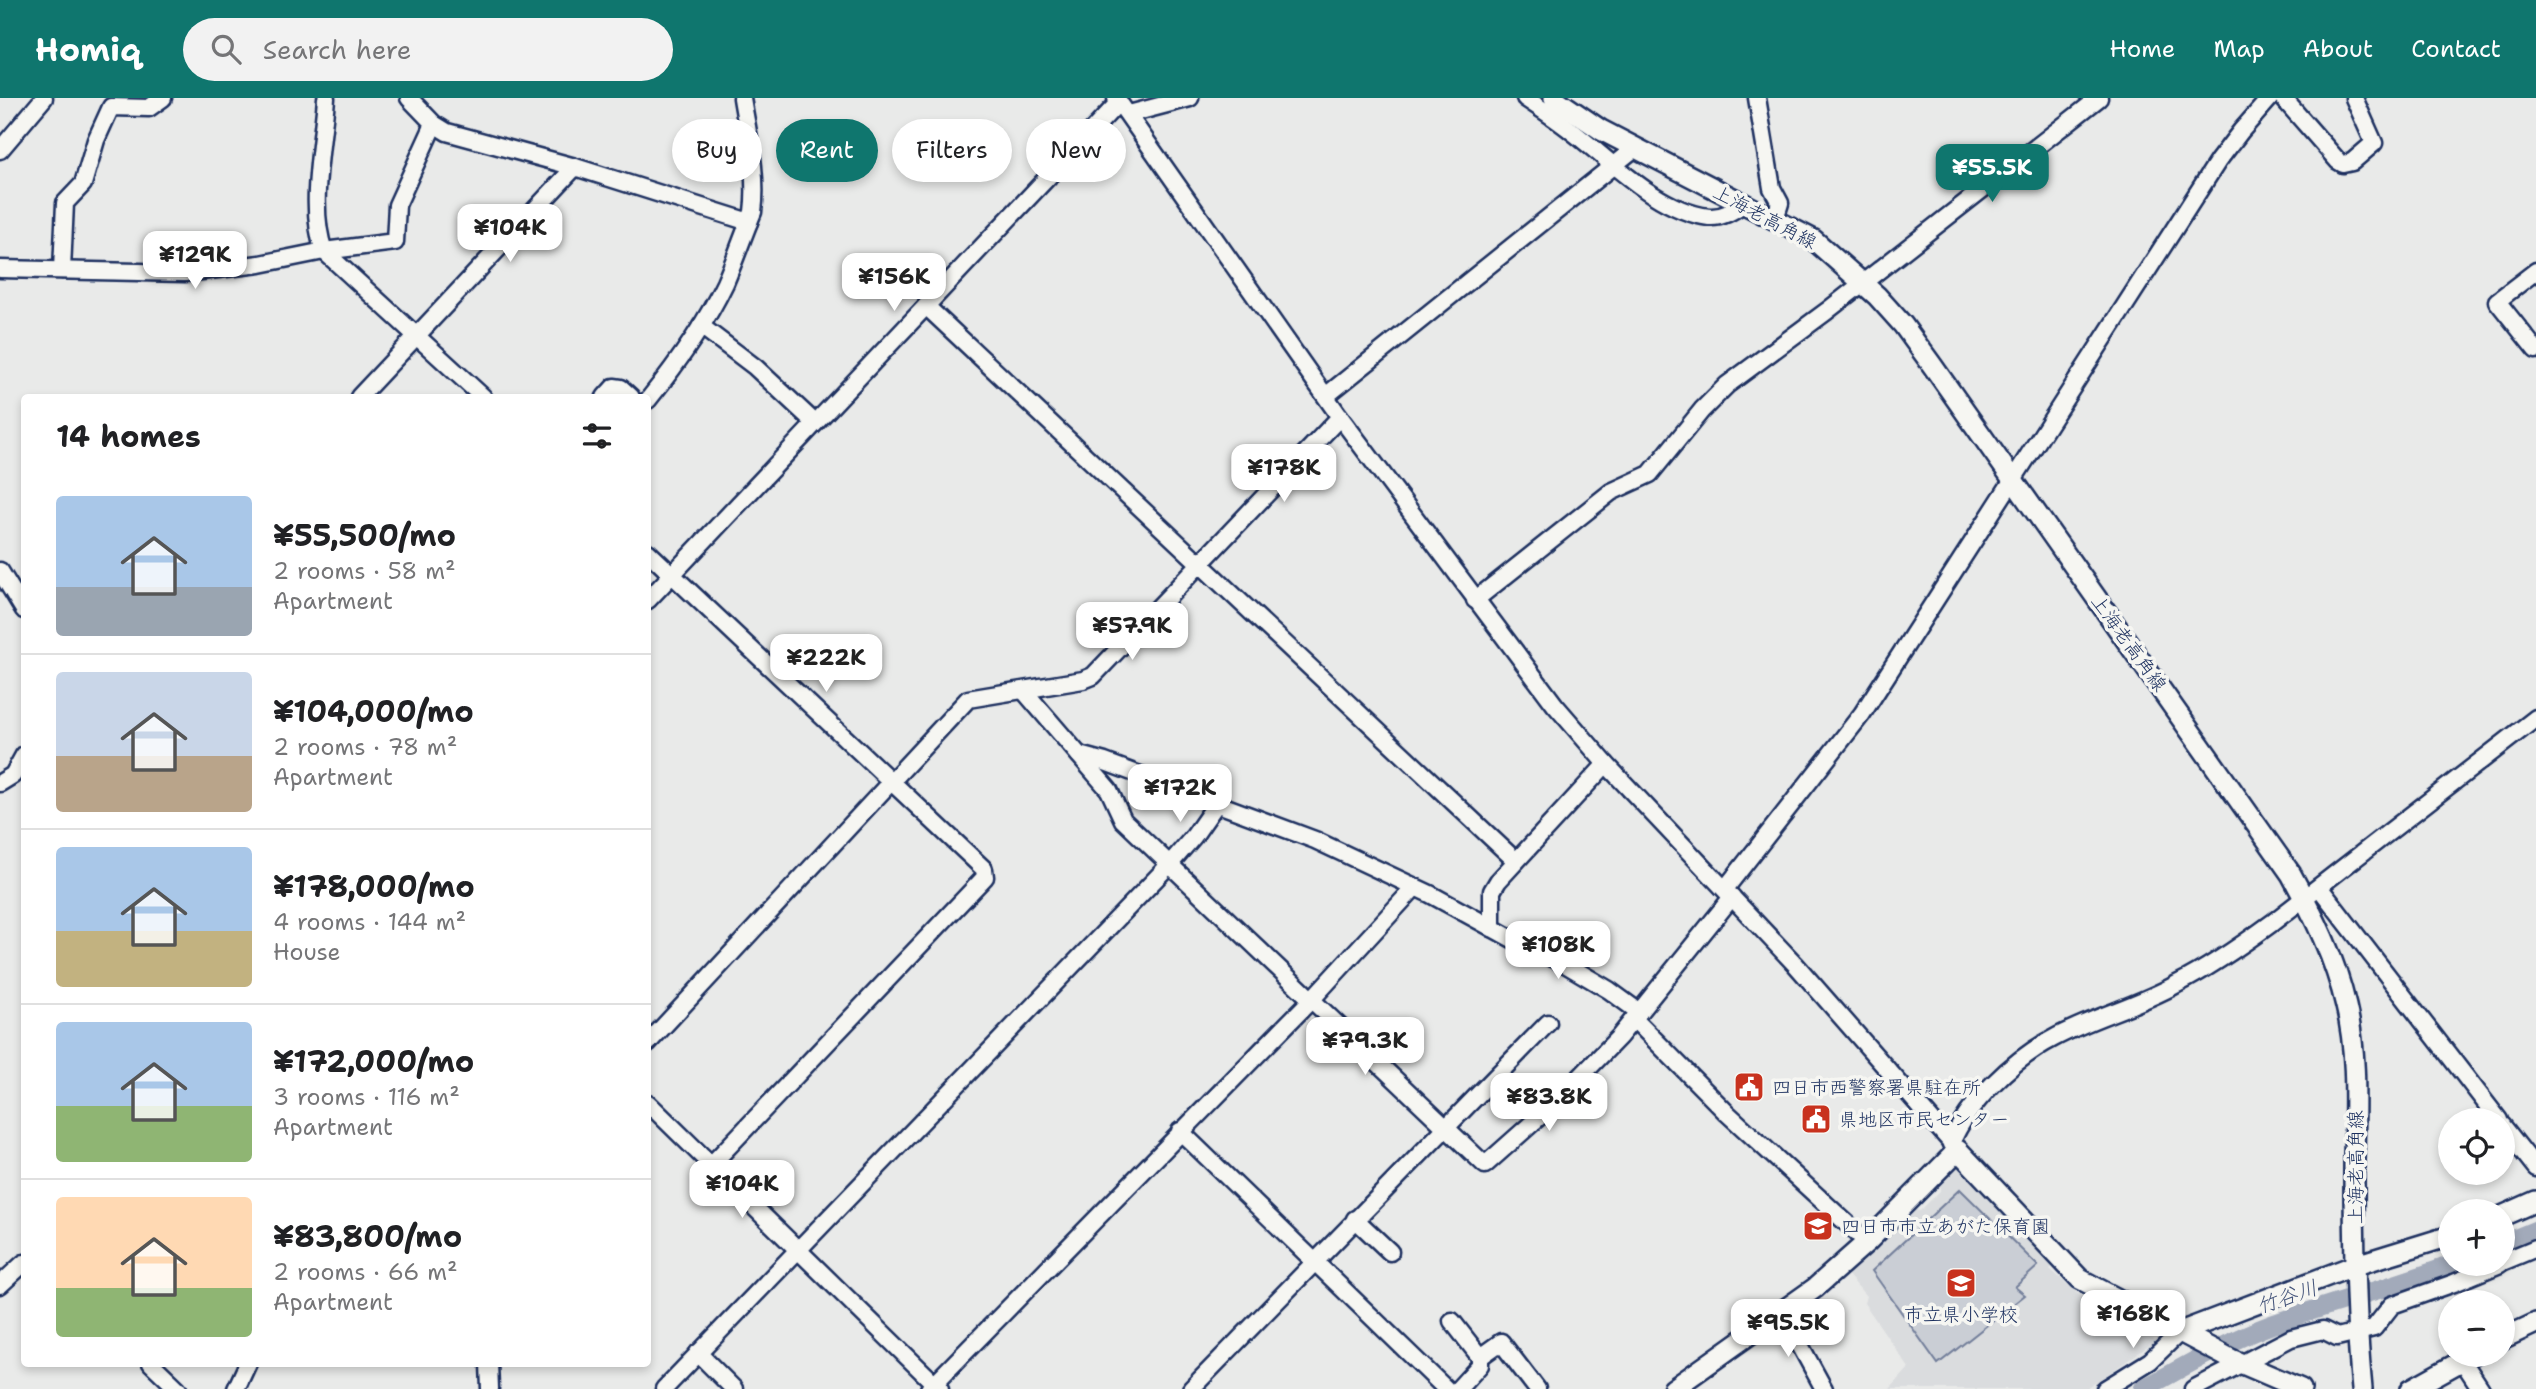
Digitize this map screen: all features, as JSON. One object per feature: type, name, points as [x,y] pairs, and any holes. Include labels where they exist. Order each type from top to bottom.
[{"type":"main road","name":"上海老高角線","points":[[1554,98],[1601,130],[1814,240],[1864,282],[1903,325],[2259,826],[2311,892],[2338,977],[2351,1031],[2355,1092],[2357,1331],[2362,1389]]},
{"type":"main road","points":[[1673,1389],[1815,1289],[1867,1242],[1955,1147],[2080,1279],[2236,1361],[2301,1389]]},
{"type":"main road","points":[[2515,1210],[2536,1201]]},
{"type":"main road","points":[[2184,1335],[2438,1240]]},
{"type":"main road","points":[[2515,1333],[2536,1323]]},
{"type":"main road","points":[[2411,1389],[2450,1367]]},
{"type":"street","points":[[0,150],[44,98]]},
{"type":"street","points":[[62,270],[65,202],[83,184],[96,140],[111,107],[149,108],[163,98]]},
{"type":"street","points":[[326,98],[320,154],[317,232],[324,251],[481,394]]},
{"type":"street","points":[[409,98],[434,124],[447,132],[575,167],[749,222]]},
{"type":"street","points":[[651,396],[701,326],[724,284],[749,222],[755,201],[751,147],[742,98]]},
{"type":"street","points":[[651,597],[926,306],[1121,105],[1190,98]]},
{"type":"street","points":[[1525,98],[1570,129],[1612,166],[1652,194],[1710,217],[1730,214],[1743,204]]},
{"type":"street","points":[[1757,98],[1772,188],[1780,203],[1775,219]]},
{"type":"street","points":[[1475,600],[1611,492],[1650,474],[1702,410],[1727,385],[1864,282],[2099,98]]},
{"type":"street","points":[[1024,691],[1109,790],[1123,820],[1443,1128],[1485,1165],[1556,1102],[1636,1016],[1863,714],[2218,161],[2270,98]]},
{"type":"street","points":[[2283,98],[2337,161],[2343,164],[2352,162],[2374,143],[2354,98]]},
{"type":"street","points":[[1121,105],[1340,417],[1555,705],[1606,764],[1796,965],[1955,1147]]},
{"type":"street","points":[[0,269],[185,274],[395,242],[397,205],[434,124]]},
{"type":"street","points":[[1327,395],[1635,148]]},
{"type":"street","points":[[362,394],[575,167]]},
{"type":"street","points":[[2536,271],[2497,301],[2536,350]]},
{"type":"street","points":[[926,306],[1516,861]]},
{"type":"street","points":[[701,326],[755,367],[815,423]]},
{"type":"street","points":[[608,394],[614,387],[621,388],[628,394]]},
{"type":"street","points":[[651,1040],[968,699],[1024,691],[1093,676],[1340,417]]},
{"type":"street","points":[[651,555],[984,869],[985,877],[711,1165]]},
{"type":"street","points":[[1,578],[21,606]]},
{"type":"street","points":[[1955,1147],[1956,1130],[1982,1094],[2045,1043],[2177,985],[2233,951],[2536,718]]},
{"type":"street","points":[[1079,755],[1315,840],[1415,887],[1609,990],[1727,1114],[1867,1242]]},
{"type":"street","points":[[0,783],[13,775],[21,760]]},
{"type":"street","points":[[1492,928],[1492,891],[1516,861],[1606,764]]},
{"type":"street","points":[[664,1389],[1169,865],[1217,803]]},
{"type":"street","points":[[651,1106],[935,1387],[1180,1131],[1312,999],[1415,887]]},
{"type":"street","points":[[2311,892],[2489,1108]]},
{"type":"street","points":[[1191,1389],[1548,1023]]},
{"type":"street","points":[[1180,1131],[1446,1389]]},
{"type":"street","points":[[2515,1141],[2536,1168]]},
{"type":"street","points":[[1355,1219],[1390,1252]]},
{"type":"street","points":[[2515,1257],[2536,1248]]},
{"type":"street","points":[[0,1284],[21,1266]]},
{"type":"street","points":[[2193,1389],[2236,1361],[2291,1338],[2317,1331],[2337,1337],[2374,1328],[2392,1305],[2470,1276]]},
{"type":"street","points":[[1782,1312],[1824,1389]]},
{"type":"street","points":[[1452,1321],[1480,1357],[1480,1365],[1458,1389]]},
{"type":"street","points":[[2105,1389],[2150,1361],[2184,1335]]},
{"type":"street","points":[[1480,1357],[1501,1342],[1537,1389]]},
{"type":"street","points":[[698,1353],[734,1389]]},
{"type":"street","points":[[154,1367],[178,1389]]},
{"type":"street","points":[[236,1389],[246,1367]]},
{"type":"street","points":[[489,1367],[491,1389]]},
{"type":"street","points":[[2472,1367],[2481,1389]]},
{"type":"shaded area","name":"市立県小学校","points":[[1959,1166],[2055,1264],[2050,1269],[2077,1293],[2156,1341],[2086,1389],[1890,1389],[1909,1368],[1864,1303],[1866,1296],[1847,1274],[1912,1209],[1920,1211],[1940,1191],[1940,1181]]},
{"type":"shaded area","points":[[1960,1189],[2038,1266],[2015,1287],[2025,1295],[1938,1364],[1872,1271]]},
{"type":"waterway","name":"竹谷川","points":[[2515,1239],[2536,1230]]},
{"type":"waterway","name":"竹谷川","points":[[2143,1389],[2256,1331],[2438,1269]]},
{"type":"place","name":"四日市西警察署県駐在所","points":[[1749,1087]]},
{"type":"place","name":"県地区市民センター","points":[[1816,1119]]},
{"type":"place","name":"四日市市立あがた保育園","points":[[1818,1226]]},
{"type":"place","name":"市立県小学校","points":[[1961,1283]]}]
